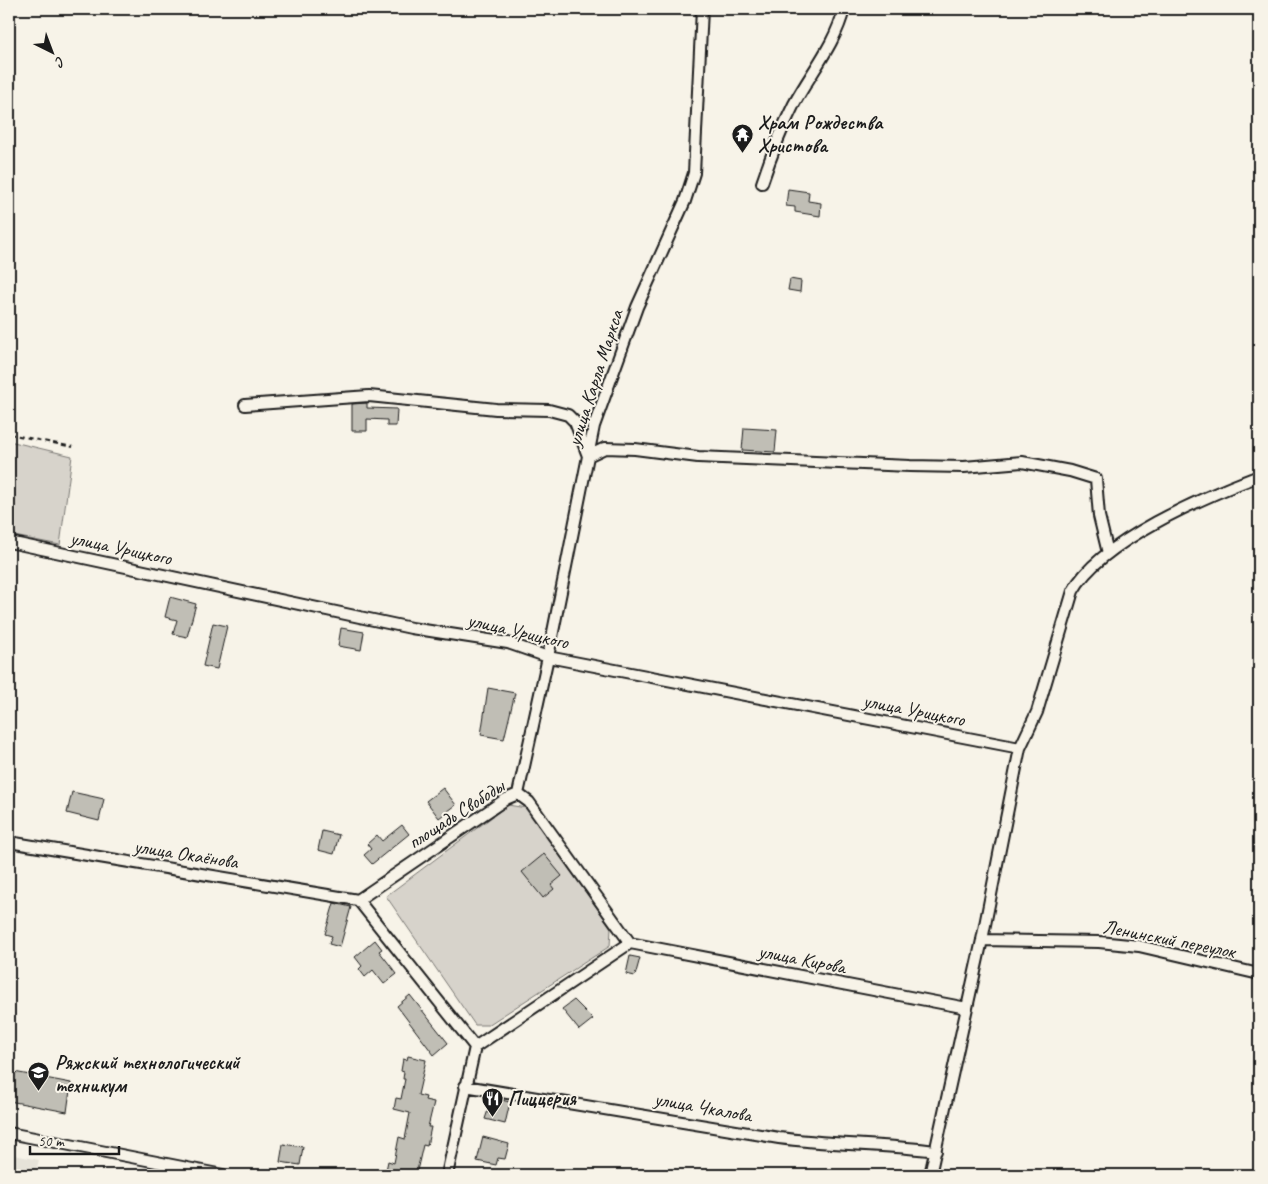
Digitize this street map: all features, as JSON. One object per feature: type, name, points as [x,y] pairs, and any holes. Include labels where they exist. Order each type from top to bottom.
[{"type":"street","name":"улица Карла Маркса","points":[[518,794],[548,657],[594,426],[637,307],[685,201],[694,173],[702,9]]},
{"type":"street","points":[[762,183],[772,151],[794,105],[834,33],[844,9]]},
{"type":"street","points":[[245,405],[369,396],[496,409],[549,410],[568,415],[575,422],[588,456],[605,448],[635,449],[698,457],[910,466],[964,467],[1022,462],[1070,471],[1096,479],[1099,516],[1108,553]]},
{"type":"street","points":[[930,1175],[982,940],[1020,748],[1036,712],[1073,591],[1081,576],[1123,541],[1158,522],[1259,476]]},
{"type":"street","name":"улица Урицкого","points":[[9,542],[411,628],[508,643],[548,657],[1020,748]]},
{"type":"street","name":"площадь Свободы","points":[[358,900],[506,799],[518,794],[529,802],[630,943]]},
{"type":"street","name":"улица Окаёнова","points":[[9,842],[358,900]]},
{"type":"street","points":[[358,900],[475,1047]]},
{"type":"street","name":"Ленинский переулок","points":[[982,940],[1099,942],[1129,945],[1259,974]]},
{"type":"street","points":[[447,1175],[475,1047],[630,943]]},
{"type":"street","name":"улица Кирова","points":[[630,943],[967,1008]]},
{"type":"street","name":"улица Чкалова","points":[[465,1086],[821,1144],[902,1146],[936,1151]]},
{"type":"street","points":[[9,1133],[223,1175]]},
{"type":"path","points":[[9,434],[73,447]]},
{"type":"shaded area","points":[[9,441],[72,456],[60,545],[9,535]]},
{"type":"shaded area","points":[[508,805],[526,808],[611,928],[610,946],[488,1025],[475,1025],[386,896]]},
{"type":"shaded area","points":[[9,1154],[39,1160],[35,1175],[9,1175]]},
{"type":"building","points":[[788,189],[809,192],[808,201],[821,203],[820,216],[795,212],[795,207],[786,206]]},
{"type":"building","points":[[790,279],[801,281],[800,292],[788,290]]},
{"type":"building","points":[[367,403],[367,408],[397,409],[396,426],[387,426],[387,420],[367,419],[367,431],[352,431],[352,404]]},
{"type":"building","points":[[744,428],[777,430],[775,452],[742,450]]},
{"type":"building","points":[[170,597],[196,604],[187,637],[173,634],[177,620],[165,617]]},
{"type":"building","points":[[213,623],[227,626],[217,669],[203,666]]},
{"type":"building","points":[[341,628],[364,632],[361,650],[338,646]]},
{"type":"building","points":[[488,688],[515,693],[504,739],[481,735]]},
{"type":"building","points":[[443,788],[456,805],[439,818],[426,801]]},
{"type":"building","points":[[72,792],[104,799],[99,821],[67,813]]},
{"type":"building","points":[[402,825],[409,834],[372,864],[364,855],[371,849],[367,844],[377,835],[382,841]]},
{"type":"building","points":[[322,831],[339,835],[334,854],[318,850]]},
{"type":"building","points":[[544,854],[562,876],[551,885],[554,889],[543,898],[522,872]]},
{"type":"building","points":[[334,903],[351,907],[340,947],[329,944],[332,936],[325,934]]},
{"type":"building","points":[[375,940],[382,949],[379,951],[397,974],[384,984],[373,970],[365,977],[359,969],[362,966],[355,957]]},
{"type":"building","points":[[630,956],[640,958],[635,976],[626,974]]},
{"type":"building","points":[[410,995],[448,1043],[434,1055],[397,1006]]},
{"type":"building","points":[[574,1000],[593,1019],[579,1030],[562,1009]]},
{"type":"building","points":[[408,1056],[426,1060],[418,1095],[426,1097],[425,1100],[434,1102],[428,1127],[431,1127],[427,1146],[423,1145],[416,1175],[385,1175],[388,1161],[394,1163],[399,1137],[405,1139],[410,1113],[394,1109],[396,1098],[401,1099],[405,1079],[403,1079],[404,1072],[401,1071],[403,1059],[407,1060]]},
{"type":"building","name":"Ряжский технологический техникум","points":[[9,1071],[71,1083],[67,1112],[9,1101]]},
{"type":"building","points":[[492,1098],[510,1102],[505,1124],[485,1119]]},
{"type":"building","points":[[483,1137],[509,1144],[505,1159],[498,1158],[496,1165],[477,1161]]},
{"type":"building","points":[[283,1144],[303,1147],[300,1165],[280,1162]]},
{"type":"place","name":"Храм Рождества Христова","points":[[742,153]]},
{"type":"place","name":"Ряжский технологический техникум","points":[[39,1092]]},
{"type":"place","name":"Пиццерия","points":[[492,1117]]}]
